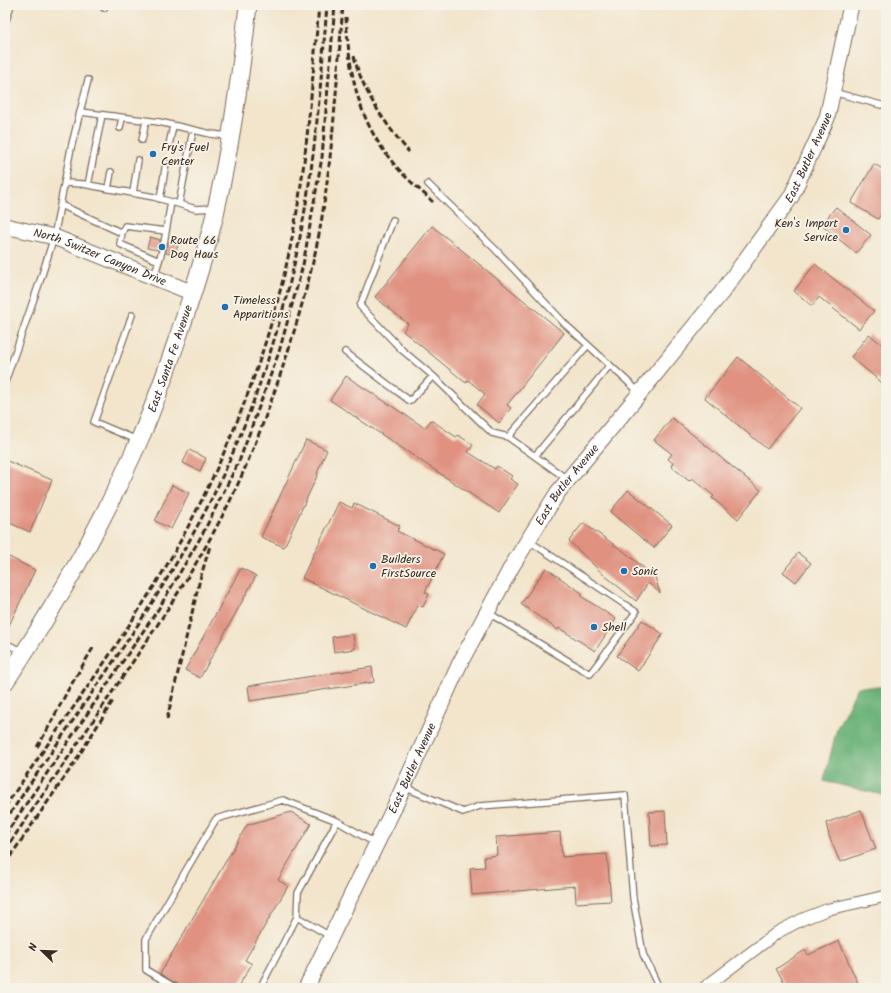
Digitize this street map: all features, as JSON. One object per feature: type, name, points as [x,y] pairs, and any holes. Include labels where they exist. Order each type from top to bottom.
[{"type":"main road","name":"East Santa Fe Avenue","points":[[5,682],[47,617],[77,566],[118,487],[139,441],[166,373],[193,293],[216,207],[239,89],[248,5]]},
{"type":"main road","name":"East Butler Avenue","points":[[306,988],[404,786],[460,663],[512,566],[558,492],[722,292],[791,197],[827,118],[851,5]]},
{"type":"main road","name":"North Switzer Canyon Drive","points":[[5,226],[54,237],[193,293]]},
{"type":"street","points":[[704,988],[778,932],[803,919],[829,909],[886,896]]},
{"type":"lane","points":[[5,23],[10,5]]},
{"type":"lane","points":[[5,382],[54,237],[71,148],[88,80]]},
{"type":"lane","points":[[832,92],[881,105]]},
{"type":"lane","points":[[80,112],[146,120],[212,134],[231,136]]},
{"type":"lane","points":[[88,185],[102,115]]},
{"type":"lane","points":[[120,128],[122,118]]},
{"type":"lane","points":[[142,140],[146,120]]},
{"type":"lane","points":[[169,144],[173,126]]},
{"type":"lane","points":[[180,204],[193,130]]},
{"type":"lane","points":[[133,193],[138,160]]},
{"type":"lane","points":[[160,198],[166,164]]},
{"type":"lane","points":[[108,189],[111,172]]},
{"type":"lane","points":[[65,183],[88,185],[160,198],[196,209],[216,207]]},
{"type":"lane","points":[[428,184],[496,250],[566,325],[640,393]]},
{"type":"lane","points":[[164,243],[172,202]]},
{"type":"lane","points":[[60,205],[122,233]]},
{"type":"lane","points":[[393,220],[360,306],[402,350],[433,376],[492,433],[508,437],[568,480]]},
{"type":"lane","points":[[159,261],[120,244],[122,233],[125,226],[166,231]]},
{"type":"lane","points":[[153,277],[162,252]]},
{"type":"lane","points":[[132,315],[94,422],[139,441]]},
{"type":"lane","points":[[508,437],[588,345]]},
{"type":"lane","points":[[345,352],[410,400],[433,376]]},
{"type":"lane","points":[[535,456],[610,365]]},
{"type":"lane","points":[[487,612],[590,674],[636,612],[528,540]]},
{"type":"lane","points":[[5,643],[24,653]]},
{"type":"lane","points":[[404,786],[463,812],[480,806],[625,795],[633,898],[643,954],[659,988]]},
{"type":"lane","points":[[176,988],[146,970],[146,939],[216,819],[283,800],[337,822],[376,843]]},
{"type":"lane","points":[[260,988],[297,918],[298,893],[337,822]]},
{"type":"lane","points":[[297,918],[331,936]]},
{"type":"green space","points":[[858,687],[886,687],[886,796],[824,781],[837,728]]},
{"type":"building","points":[[874,164],[886,171],[886,205],[878,219],[851,203]]},
{"type":"building","name":"Ken's Import Service","points":[[836,207],[871,235],[856,253],[821,225]]},
{"type":"building","points":[[432,226],[564,333],[507,405],[511,408],[499,423],[477,405],[485,394],[468,380],[466,383],[403,331],[408,324],[375,297]]},
{"type":"building","points":[[150,237],[160,240],[160,245],[162,247],[158,250],[147,248]]},
{"type":"building","points":[[168,242],[178,245],[175,255],[166,253],[164,247],[167,246]]},
{"type":"building","points":[[815,264],[874,311],[859,329],[819,297],[812,306],[794,291]]},
{"type":"building","points":[[869,334],[886,348],[886,386],[851,357]]},
{"type":"building","points":[[738,357],[800,408],[767,449],[705,398]]},
{"type":"building","points":[[346,376],[425,428],[431,420],[456,437],[458,435],[473,445],[468,452],[495,469],[497,466],[512,476],[510,479],[518,484],[499,513],[330,400]]},
{"type":"building","points":[[672,418],[761,490],[738,519],[712,498],[714,496],[692,478],[689,481],[671,466],[673,463],[668,459],[672,454],[654,440]]},
{"type":"building","points":[[306,440],[327,450],[317,473],[318,474],[284,547],[261,537]]},
{"type":"building","points":[[189,450],[206,458],[200,471],[183,463]]},
{"type":"building","points":[[5,460],[52,480],[30,532],[5,521]]},
{"type":"building","points":[[172,485],[189,493],[171,529],[155,521]]},
{"type":"building","points":[[628,490],[672,525],[654,548],[610,512]]},
{"type":"building","name":"Builders FirstSource","points":[[339,502],[352,508],[354,503],[400,526],[397,531],[444,554],[425,592],[429,594],[423,607],[418,605],[406,629],[302,578]]},
{"type":"building","points":[[583,523],[622,550],[655,577],[660,593],[648,583],[636,601],[603,574],[569,541]]},
{"type":"building","points":[[798,553],[811,563],[796,582],[783,572]]},
{"type":"building","points":[[5,555],[35,570],[5,634]]},
{"type":"building","points":[[241,568],[256,576],[200,678],[185,670]]},
{"type":"building","points":[[546,568],[583,594],[581,596],[616,619],[595,651],[559,628],[558,630],[521,604]]},
{"type":"building","points":[[642,620],[663,634],[638,671],[617,656]]},
{"type":"building","points":[[353,634],[355,649],[334,652],[332,637]]},
{"type":"building","points":[[372,667],[374,682],[250,701],[248,686]]},
{"type":"building","points":[[861,810],[876,849],[840,862],[829,836],[826,823]]},
{"type":"building","points":[[665,811],[667,845],[651,846],[649,812]]},
{"type":"building","points":[[291,812],[311,824],[278,880],[288,886],[245,960],[252,964],[237,988],[191,988],[185,984],[183,987],[160,974],[247,825]]},
{"type":"building","points":[[560,832],[562,857],[607,854],[611,901],[576,903],[575,886],[472,895],[470,868],[485,867],[484,857],[497,855],[496,837]]},
{"type":"building","points":[[839,941],[860,988],[788,988],[776,969],[805,950],[808,955]]},
{"type":"railway","points":[[5,807],[115,647],[150,593],[202,500],[238,420],[267,338],[289,254],[304,160],[319,5]]},
{"type":"railway","points":[[5,821],[159,592],[187,545],[213,496],[241,433],[265,369],[275,336],[293,270],[300,237],[314,150],[327,5]]},
{"type":"railway","points":[[5,835],[159,608],[202,535],[240,459],[279,352],[303,265],[322,157],[335,5]]},
{"type":"railway","points":[[5,850],[176,597],[204,550],[230,501],[255,444],[290,345],[315,254],[321,223],[332,142],[343,5]]},
{"type":"railway","points":[[346,17],[352,73],[356,91],[369,126],[378,143],[395,165],[433,202]]},
{"type":"railway","points":[[354,56],[369,95],[392,131],[409,152]]},
{"type":"railway","points":[[167,719],[200,579],[210,546]]},
{"type":"railway","points":[[37,747],[93,648]]},
{"type":"railway","points":[[5,864],[73,765],[114,699]]},
{"type":"place","name":"Fry's Fuel Center","points":[[153,154]]},
{"type":"place","name":"Ken's Import Service","points":[[846,230]]},
{"type":"place","name":"Route 66 Dog Haus","points":[[162,247]]},
{"type":"place","name":"Timeless Apparitions","points":[[225,307]]},
{"type":"place","name":"Builders FirstSource","points":[[373,566]]},
{"type":"place","name":"Sonic","points":[[624,571]]},
{"type":"place","name":"Shell","points":[[594,627]]}]
